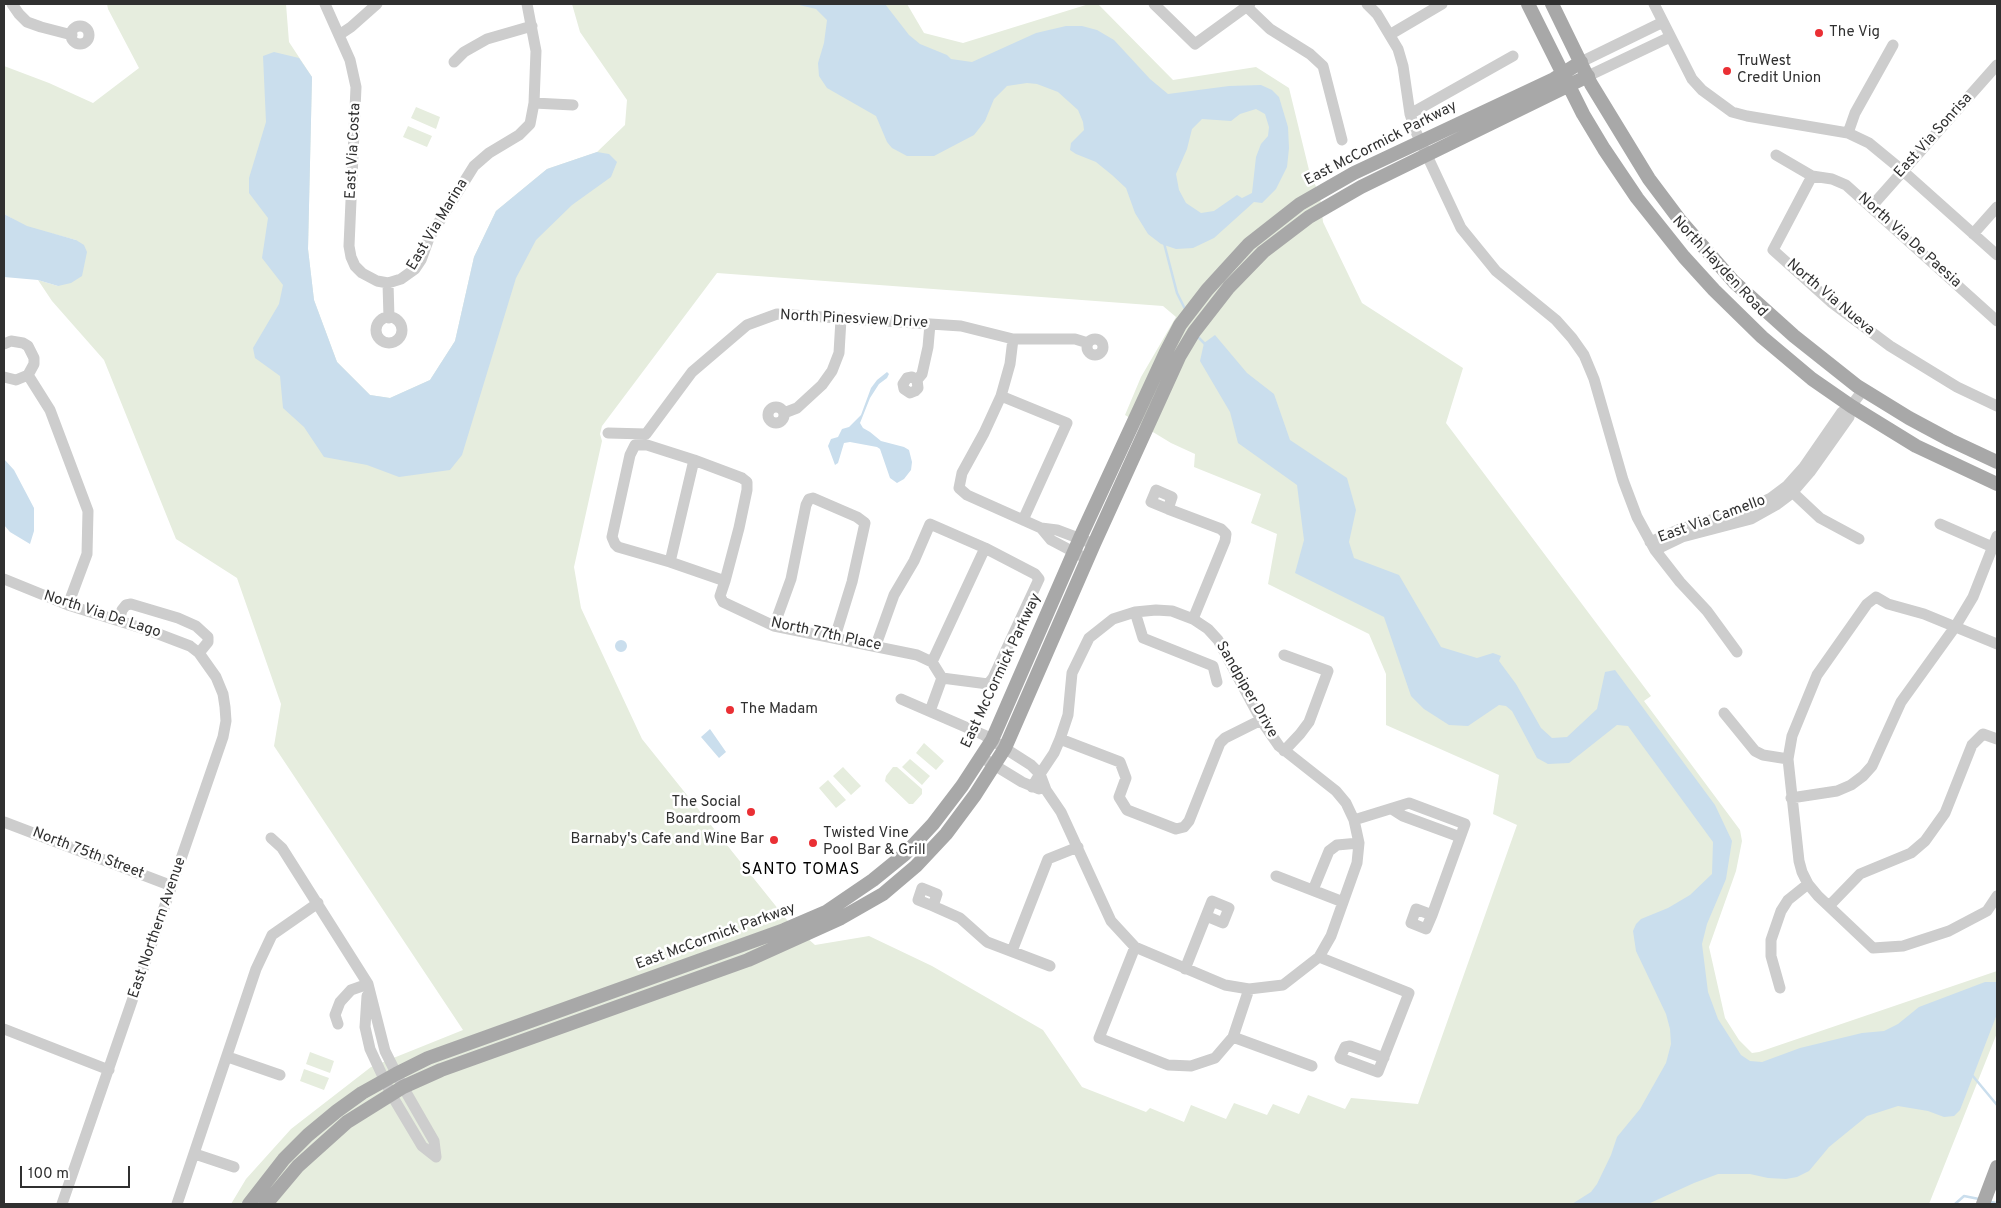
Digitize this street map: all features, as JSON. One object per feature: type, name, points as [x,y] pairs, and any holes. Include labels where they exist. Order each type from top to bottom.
[{"type":"main road","name":"North Hayden Road","points":[[1528,4],[1566,80],[1604,149],[1637,198],[1694,268],[1762,337],[1812,379],[1851,406],[1916,446],[1997,484]]},
{"type":"main road","name":"North Hayden Road","points":[[1552,4],[1588,76],[1621,135],[1649,179],[1705,250],[1734,282],[1824,361],[1863,390],[1909,418],[1997,462]]},
{"type":"main road","name":"East McCormick Parkway","points":[[259,1202],[332,1134],[347,1122],[397,1090],[441,1070],[748,960],[838,912],[883,894],[916,866],[946,834],[975,795],[1005,748],[1087,559],[1179,358],[1194,332],[1229,287],[1263,252],[1309,217],[1361,187],[1426,155],[1566,80],[1581,62]]},
{"type":"main road","name":"East McCormick Parkway","points":[[259,1202],[284,1159],[308,1135],[337,1111],[390,1077],[428,1058],[776,933],[826,912],[838,912],[905,854],[933,824],[962,786],[992,740],[1080,538],[1166,352],[1180,325],[1204,293],[1249,244],[1300,204],[1354,173],[1420,141],[1566,80],[1588,76]]},
{"type":"main road","points":[[1983,1204],[1997,1167]]},
{"type":"street","points":[[12,4],[28,22],[41,28],[72,35]]},
{"type":"street","name":"East Via Costa","points":[[325,4],[350,60],[356,87],[349,246],[351,258],[362,273],[369,278],[388,283]]},
{"type":"street","points":[[339,35],[377,4]]},
{"type":"street","name":"East Via Marina","points":[[388,283],[401,279],[415,269],[421,260],[429,238],[467,176],[482,158],[526,129],[533,116],[536,59],[532,26],[526,4]]},
{"type":"street","points":[[1154,4],[1195,44],[1248,5],[1270,28],[1310,54],[1323,66],[1342,140]]},
{"type":"street","points":[[1367,4],[1378,14],[1391,34],[1403,66],[1410,114],[1426,155],[1464,233],[1496,271],[1556,320],[1584,355],[1594,379],[1623,480],[1637,517],[1652,546],[1680,582],[1707,611],[1736,652]]},
{"type":"street","points":[[1391,34],[1442,4]]},
{"type":"street","points":[[1654,4],[1692,80],[1702,90],[1732,112],[1848,133],[1874,146],[1997,255]]},
{"type":"street","name":"East McCormick Parkway","points":[[1581,62],[1663,22]]},
{"type":"street","points":[[454,62],[464,52],[487,39],[532,26]]},
{"type":"street","name":"East McCormick Parkway","points":[[1588,76],[1670,37]]},
{"type":"street","points":[[1848,133],[1856,113],[1893,45]]},
{"type":"street","points":[[1410,114],[1512,56]]},
{"type":"street","name":"East Via Sonrisa","points":[[1871,208],[1997,66]]},
{"type":"street","points":[[534,103],[573,105]]},
{"type":"street","points":[[1776,155],[1812,176]]},
{"type":"street","name":"North Via De Paesia","points":[[1812,176],[1832,180],[1846,186],[1997,321]]},
{"type":"street","name":"North Via Nueva","points":[[1812,176],[1773,250],[1831,302],[1890,346],[1948,382],[1996,403]]},
{"type":"street","points":[[1973,234],[1997,206]]},
{"type":"street","points":[[388,283],[389,318]]},
{"type":"street","name":"North Pinesview Drive","points":[[608,433],[646,434],[692,372],[747,325],[777,314],[961,326],[1013,339],[1075,339],[1088,343]]},
{"type":"street","points":[[784,413],[797,408],[832,372],[839,353],[841,318]]},
{"type":"street","points":[[917,380],[922,373],[928,347],[930,324]]},
{"type":"street","points":[[1013,339],[1010,364],[1001,396],[962,473],[959,488],[967,495],[1041,528],[1057,530],[1094,544]]},
{"type":"street","points":[[4,344],[17,341],[28,346],[34,358],[32,370],[28,375],[16,380],[4,377]]},
{"type":"street","points":[[28,375],[50,410],[88,511],[87,554],[68,606]]},
{"type":"street","name":"East Via Camello","points":[[1652,546],[1751,519],[1776,505],[1789,489],[1810,472],[1849,417],[1851,406],[1863,390]]},
{"type":"street","points":[[1001,396],[1067,422],[1023,520]]},
{"type":"street","points":[[635,444],[647,445],[694,460],[742,478],[747,482],[748,488],[741,520],[724,582],[670,562],[622,549],[614,544],[612,537],[630,455],[635,444]]},
{"type":"street","points":[[670,562],[694,460]]},
{"type":"street","points":[[1789,489],[1820,518],[1859,539]]},
{"type":"street","points":[[774,626],[791,579],[806,507],[809,499],[816,499],[864,521],[852,582],[835,637]]},
{"type":"street","points":[[1168,509],[1221,529],[1226,534],[1226,541],[1193,619]]},
{"type":"street","points":[[876,645],[894,595],[914,561],[930,524],[985,548],[1035,574],[1039,579],[988,684],[942,678]]},
{"type":"street","points":[[1940,524],[1995,548]]},
{"type":"street","points":[[1041,528],[1051,540],[1087,559]]},
{"type":"street","points":[[1791,798],[1837,791],[1851,785],[1872,766],[1906,692],[1955,627],[1973,597],[1995,548],[1997,536]]},
{"type":"street","points":[[942,678],[932,662],[985,548]]},
{"type":"street","name":"North Via De Lago","points":[[4,579],[68,606],[180,642],[190,646],[199,653]]},
{"type":"street","name":"North 77th Place","points":[[724,582],[720,596],[723,602],[774,626],[917,654],[932,662]]},
{"type":"street","points":[[1997,644],[1924,614],[1888,604],[1876,597],[1867,604],[1812,672],[1792,736],[1788,759],[1791,798],[1802,872],[1808,884],[1871,951],[1903,946],[1949,931],[1987,911],[1997,896]]},
{"type":"street","points":[[119,621],[122,610],[126,605],[131,604],[178,618],[196,626],[208,637],[208,642],[199,653]]},
{"type":"street","name":"Sandpiper Drive","points":[[1005,748],[1030,764],[1040,774],[1046,790],[1061,812],[1078,847],[1111,921],[1135,947],[1225,984],[1248,989],[1283,985],[1319,957],[1330,936],[1357,863],[1358,843],[1354,820],[1346,803],[1336,791],[1284,751],[1261,720],[1218,640],[1193,619],[1172,611],[1135,612],[1113,619],[1089,638],[1072,673],[1068,716],[1060,739],[1040,774],[1032,787]]},
{"type":"street","points":[[1135,612],[1143,638],[1214,666],[1217,682]]},
{"type":"street","name":"East Northern Avenue","points":[[62,1204],[223,738],[226,721],[223,694],[216,677],[199,653]]},
{"type":"street","points":[[1284,655],[1328,671],[1308,722],[1284,751]]},
{"type":"street","points":[[930,712],[942,678]]},
{"type":"street","points":[[901,699],[971,728],[1005,748]]},
{"type":"street","points":[[1724,714],[1755,751],[1763,755],[1788,759]]},
{"type":"street","points":[[1060,739],[1120,762],[1126,778],[1119,797],[1127,810],[1176,829],[1184,827],[1189,821],[1220,742],[1261,720]]},
{"type":"street","points":[[1829,906],[1860,874],[1910,853],[1925,841],[1945,813],[1972,745],[1983,734],[1997,739]]},
{"type":"street","points":[[981,757],[1032,787],[1046,790]]},
{"type":"street","points":[[1354,820],[1409,804],[1465,824],[1432,915]]},
{"type":"street","points":[[1392,809],[1403,816],[1460,838]]},
{"type":"street","name":"North 75th Street","points":[[4,822],[172,886]]},
{"type":"street","points":[[271,838],[282,848],[368,984],[390,1077],[422,1146],[436,1156],[434,1141],[397,1090]]},
{"type":"street","points":[[1313,890],[1329,851],[1337,845],[1358,843]]},
{"type":"street","points":[[1012,951],[1048,859],[1078,847]]},
{"type":"street","points":[[1276,876],[1343,902]]},
{"type":"street","points":[[1780,988],[1771,956],[1773,933],[1781,911],[1788,900],[1808,884]]},
{"type":"street","points":[[177,1204],[228,1057],[256,969],[272,935],[318,903]]},
{"type":"street","points":[[933,906],[960,918],[988,942],[1050,966]]},
{"type":"street","points":[[1186,969],[1206,916]]},
{"type":"street","points":[[1135,947],[1099,1038],[1168,1065],[1191,1066],[1215,1058],[1234,1037],[1248,989]]},
{"type":"street","points":[[1319,957],[1409,993],[1384,1058]]},
{"type":"street","points":[[338,1024],[335,1015],[340,1002],[351,990],[368,984]]},
{"type":"street","points":[[4,1030],[109,1070]]},
{"type":"street","points":[[1234,1037],[1312,1066]]},
{"type":"street","points":[[228,1057],[280,1075]]},
{"type":"street","points":[[195,1154],[234,1167]]},
{"type":"green space","points":[[107,4],[286,4],[289,42],[312,77],[308,249],[314,300],[337,362],[370,395],[390,398],[430,380],[455,341],[474,257],[496,211],[547,169],[597,152],[625,125],[627,100],[580,32],[572,4],[907,4],[924,33],[963,43],[1089,4],[1098,4],[1173,80],[1256,67],[1289,88],[1309,170],[1320,196],[1323,222],[1362,303],[1463,368],[1446,423],[1651,696],[1644,701],[1740,830],[1742,841],[1736,871],[1709,947],[1725,1018],[1739,1040],[1752,1053],[1759,1052],[1997,971],[1997,1033],[1929,1204],[231,1204],[246,1179],[291,1129],[371,1067],[463,1030],[274,746],[281,704],[237,578],[176,539],[104,360],[52,301],[38,280],[58,286],[76,240],[27,227],[4,214],[4,66],[49,83],[93,103],[139,68]],"holes":[[[717,273],[1163,306],[1176,317],[1141,377],[1125,415],[1171,443],[1195,454],[1194,467],[1261,494],[1251,523],[1277,534],[1268,584],[1369,634],[1386,674],[1386,725],[1499,775],[1493,814],[1517,825],[1418,1104],[1351,1098],[1345,1109],[1308,1095],[1299,1114],[1273,1104],[1267,1115],[1234,1103],[1226,1119],[1191,1105],[1184,1122],[1150,1108],[1146,1112],[1082,1087],[1043,1030],[932,966],[869,936],[815,945],[787,920],[642,739],[581,608],[574,567],[602,441],[600,434],[602,426]]]},
{"type":"green space","points":[[416,107],[440,117],[436,129],[411,118]]},
{"type":"green space","points":[[408,126],[432,136],[427,147],[403,137]]},
{"type":"green space","points":[[924,743],[944,761],[936,770],[916,753]]},
{"type":"green space","points":[[910,759],[930,776],[922,785],[902,767]]},
{"type":"green space","points":[[843,767],[861,786],[851,795],[833,776]]},
{"type":"green space","points":[[893,767],[897,767],[922,789],[922,794],[913,804],[909,804],[885,781],[886,776]]},
{"type":"green space","points":[[828,780],[846,800],[836,808],[819,788]]},
{"type":"green space","points":[[310,1052],[334,1061],[330,1073],[306,1064]]},
{"type":"green space","points":[[304,1069],[329,1078],[324,1090],[300,1081]]},
{"type":"water","points":[[795,4],[885,4],[909,35],[920,44],[947,55],[951,59],[972,62],[1036,33],[1066,26],[1082,26],[1097,30],[1114,40],[1150,79],[1168,94],[1229,86],[1261,85],[1272,90],[1279,97],[1288,127],[1289,148],[1287,167],[1276,189],[1262,203],[1254,202],[1214,238],[1193,248],[1176,249],[1161,244],[1148,234],[1135,213],[1126,188],[1096,162],[1070,150],[1071,143],[1084,130],[1078,110],[1058,92],[1037,84],[1027,83],[1007,86],[994,99],[985,121],[974,135],[934,156],[907,156],[892,148],[887,142],[876,116],[827,88],[819,76],[818,63],[824,43],[827,20],[816,9]],"holes":[[[1256,109],[1265,114],[1269,127],[1268,136],[1261,144],[1256,157],[1252,193],[1242,198],[1237,195],[1214,211],[1201,213],[1186,203],[1179,190],[1176,174],[1187,149],[1192,129],[1202,119],[1231,121],[1240,114]]]},
{"type":"water","points":[[274,52],[299,58],[312,77],[308,249],[314,300],[337,362],[370,395],[390,398],[430,380],[455,341],[474,257],[496,211],[547,169],[597,152],[609,154],[617,162],[611,177],[572,205],[536,240],[516,278],[462,455],[450,470],[399,477],[367,465],[324,457],[304,427],[283,408],[280,376],[255,358],[253,348],[279,304],[283,285],[262,258],[268,218],[249,193],[249,178],[266,122],[263,56]]},
{"type":"water","points":[[4,214],[27,226],[76,240],[84,245],[87,252],[82,276],[71,283],[58,286],[38,280],[4,277]]},
{"type":"water","points":[[1215,335],[1247,373],[1274,394],[1290,440],[1347,478],[1356,510],[1349,542],[1354,558],[1399,575],[1441,647],[1477,658],[1493,653],[1501,656],[1499,661],[1516,684],[1541,728],[1552,738],[1567,737],[1597,709],[1605,672],[1615,670],[1715,805],[1732,841],[1726,879],[1707,924],[1702,944],[1708,992],[1718,1019],[1741,1055],[1750,1061],[1762,1062],[1800,1048],[1862,1033],[1884,1031],[1898,1024],[1919,1007],[1985,982],[1997,982],[1997,1014],[1960,1110],[1954,1116],[1944,1117],[1928,1111],[1898,1106],[1867,1116],[1829,1147],[1809,1171],[1797,1177],[1786,1179],[1750,1174],[1718,1174],[1648,1204],[1572,1204],[1591,1192],[1597,1184],[1611,1155],[1617,1137],[1640,1109],[1666,1063],[1671,1044],[1666,1014],[1636,951],[1633,931],[1641,919],[1668,908],[1690,895],[1712,874],[1713,842],[1628,726],[1617,725],[1569,763],[1548,764],[1537,758],[1512,711],[1506,706],[1499,705],[1468,726],[1449,725],[1424,709],[1411,696],[1384,617],[1295,573],[1304,540],[1297,485],[1238,443],[1230,412],[1200,361],[1204,343]]},
{"type":"water","points":[[887,372],[889,374],[887,378],[879,384],[870,398],[860,423],[863,428],[881,441],[909,450],[912,462],[911,470],[904,479],[897,483],[890,478],[880,449],[877,447],[850,442],[844,443],[838,463],[835,465],[828,446],[831,439],[838,437],[842,429],[849,427],[861,415],[871,388]]},
{"type":"water","points":[[4,459],[14,470],[34,508],[34,531],[30,544],[10,532],[4,525]]},
{"type":"water","points":[[623,640],[626,641],[626,651],[619,652],[616,651],[615,644],[616,641]]},
{"type":"water","points":[[710,729],[726,752],[719,758],[701,737]]},
{"type":"waterway","points":[[1164,243],[1177,293],[1185,309]]},
{"type":"waterway","points":[[1198,337],[1206,345]]},
{"type":"waterway","points":[[1972,1075],[1997,1105]]},
{"type":"waterway","points":[[1955,1204],[1964,1196],[1979,1199]]},
{"type":"waterway","points":[[1990,1202],[1997,1203]]},
{"type":"place","name":"The Vig","points":[[1819,33]]},
{"type":"place","name":"TruWest Credit Union","points":[[1727,71]]},
{"type":"place","name":"The Madam","points":[[730,710]]},
{"type":"place","name":"The Social Boardroom","points":[[751,812]]},
{"type":"place","name":"Barnaby's Cafe and Wine Bar","points":[[774,840]]},
{"type":"place","name":"Twisted Vine Pool Bar & Grill","points":[[813,843]]},
{"type":"district","name":"SANTO TOMAS","points":[[801,871]]}]
